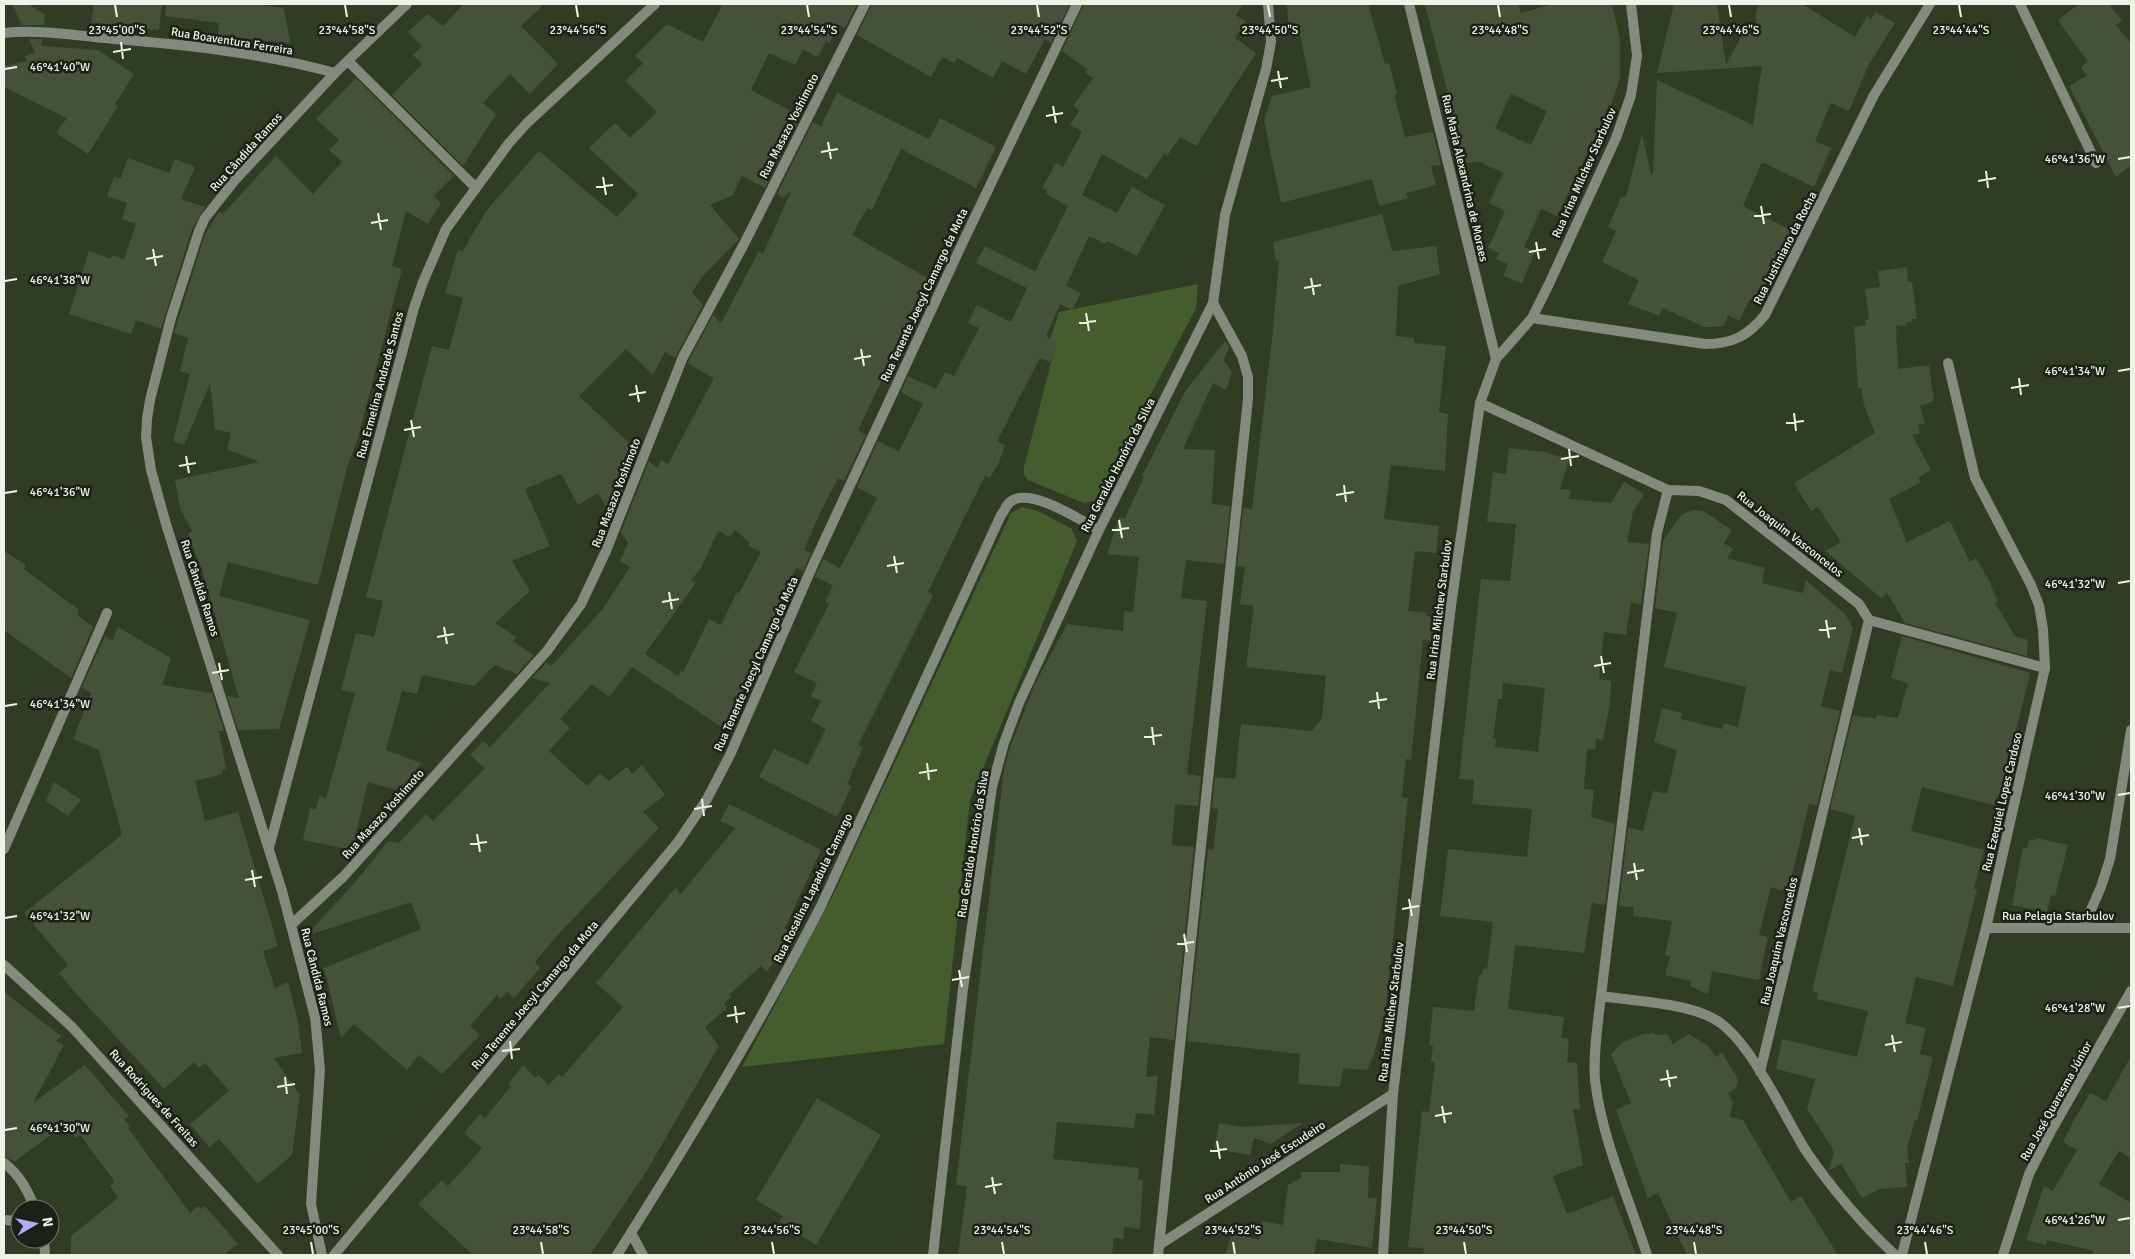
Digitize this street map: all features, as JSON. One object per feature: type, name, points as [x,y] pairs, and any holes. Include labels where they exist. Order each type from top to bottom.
[{"type":"street","name":"Rua Cândida Ramos","points":[[322,1255],[311,1204],[320,1069],[315,1017],[269,849],[163,515],[151,470],[146,437],[147,419],[150,400],[174,310],[193,246],[206,218],[235,180],[335,73],[349,62],[407,4]]},
{"type":"street","name":"Rua Ermelina Andrade Santos","points":[[269,849],[414,308],[423,282],[446,230],[475,188],[527,123],[655,4]]},
{"type":"street","name":"Rua Masazo Yoshimoto","points":[[291,924],[344,876],[427,785],[547,651],[581,604],[606,551],[683,357],[740,251],[865,4]]},
{"type":"street","name":"Rua Tenente Joecyl Camargo da Mota","points":[[334,1255],[678,842],[708,799],[730,755],[813,565],[941,288],[1077,4]]},
{"type":"street","name":"Rua Geraldo Honório da Silva","points":[[932,1255],[964,989],[992,787],[1004,743],[1018,703],[1099,530],[1213,303],[1229,199],[1266,69],[1271,42],[1268,4]]},
{"type":"street","name":"Rua Maria Alexandrina de Moraes","points":[[1409,4],[1496,359]]},
{"type":"street","name":"Rua Irina Milchev Starbulov","points":[[1383,1255],[1393,1094],[1450,616],[1480,403],[1496,359],[1532,318],[1616,138],[1631,95],[1637,56],[1631,4]]},
{"type":"street","name":"Rua Justiniano da Rocha","points":[[1532,318],[1705,344],[1722,344],[1739,339],[1754,328],[1765,315],[1874,95],[1930,4]]},
{"type":"street","points":[[2020,4],[2096,163]]},
{"type":"street","name":"Rua Boaventura Ferreira","points":[[4,33],[41,31],[208,48],[268,56],[335,73]]},
{"type":"street","points":[[349,62],[475,188]]},
{"type":"street","points":[[1159,1250],[1248,399],[1248,377],[1242,356],[1213,303]]},
{"type":"street","name":"Rua Ezequiel Lopes Cardoso","points":[[1902,1255],[1986,928],[2045,668],[2043,629],[2038,605],[2031,585],[1975,478],[1948,363]]},
{"type":"street","points":[[1480,403],[1668,490],[1656,533],[1596,1042],[1595,1079],[1615,1164],[1647,1255]]},
{"type":"street","name":"Rua Joaquim Vasconcelos","points":[[1668,490],[1699,491],[1726,500],[1859,604],[1869,620],[1760,1072]]},
{"type":"street","name":"Rua Rosalina Lapadula Camargo","points":[[617,1255],[762,1019],[821,906],[1001,515],[1010,502],[1020,498],[1030,498],[1041,500],[1099,530]]},
{"type":"street","points":[[4,849],[107,613]]},
{"type":"street","points":[[1869,620],[2045,668]]},
{"type":"street","points":[[2083,928],[2101,887],[2110,859],[2131,730]]},
{"type":"street","name":"Rua Pelagia Starbulov","points":[[1986,928],[2131,928]]},
{"type":"street","name":"Rua Rodrigues de Freitas","points":[[4,965],[72,1027],[278,1255]]},
{"type":"street","name":"Rua José Quaresma Júnior","points":[[2003,1255],[2030,1174],[2051,1131],[2131,991]]},
{"type":"street","points":[[1601,996],[1695,1010],[1717,1020],[1734,1036],[1760,1072],[1807,1151],[1861,1223],[1895,1255]]},
{"type":"street","name":"Rua Antônio José Escudeiro","points":[[1159,1250],[1393,1094]]},
{"type":"street","points":[[4,1163],[26,1187],[31,1199]]},
{"type":"street","points":[[631,1233],[643,1255]]},
{"type":"green space","points":[[1198,284],[1196,308],[1095,501],[1084,503],[1028,480],[1024,475],[1024,467],[1052,359],[1049,343],[1059,312]]},
{"type":"green space","points":[[1022,507],[1038,511],[1072,529],[1077,541],[970,800],[944,1044],[742,1067],[835,891],[1011,513]]},
{"type":"building","points":[[12,4],[28,4],[45,15],[44,25],[22,25]]},
{"type":"building","points":[[94,4],[162,4],[159,30],[91,23]]},
{"type":"building","points":[[166,4],[250,4],[284,8],[290,43],[218,36],[219,23],[165,16]]},
{"type":"building","points":[[464,4],[544,4],[521,26],[558,64],[530,94],[510,74],[483,103],[496,114],[463,166],[392,95],[422,64],[413,55],[422,46],[408,32],[427,14],[443,26]]},
{"type":"building","points":[[723,4],[857,4],[845,28],[839,25],[829,43],[826,41],[818,57],[803,50],[795,65],[769,53],[751,90],[801,116],[765,188],[742,176],[733,195],[710,205],[739,239],[702,277],[692,292],[703,305],[675,358],[665,352],[653,375],[626,349],[579,396],[638,451],[612,517],[598,493],[578,505],[561,474],[525,489],[550,546],[512,561],[530,591],[495,623],[516,637],[513,641],[534,655],[517,674],[495,665],[474,686],[422,675],[417,694],[402,691],[386,750],[421,763],[400,791],[368,782],[352,850],[303,840],[310,808],[316,810],[319,796],[326,798],[355,693],[341,690],[356,633],[374,637],[383,601],[366,597],[432,346],[449,350],[463,298],[445,293],[458,250],[463,251],[486,211],[539,151],[617,217],[638,194],[589,148],[615,123],[630,138],[657,112],[625,81],[643,63],[635,56],[667,24],[703,42]]},
{"type":"building","points":[[872,4],[1070,4],[1051,43],[1045,39],[1026,74],[1002,61],[993,78],[957,58],[954,63],[942,57],[931,77],[857,35]]},
{"type":"building","points":[[1084,4],[1243,4],[1236,15],[1246,22],[1235,38],[1256,53],[1196,146],[1180,137],[1167,156],[1164,154],[1147,179],[1102,154],[1082,195],[1117,213],[1132,187],[1165,205],[1137,256],[1107,241],[1105,244],[1089,236],[1066,286],[1081,293],[1072,310],[1060,304],[1046,336],[1058,344],[1050,362],[1040,358],[997,441],[1005,445],[999,462],[990,478],[985,476],[968,510],[928,592],[933,595],[858,745],[863,747],[847,784],[852,786],[837,817],[759,777],[774,749],[808,765],[826,729],[811,721],[821,701],[811,696],[817,683],[794,672],[829,604],[825,602],[833,585],[815,577],[823,559],[840,568],[877,498],[857,487],[878,441],[899,451],[923,404],[901,392],[908,376],[936,389],[945,372],[954,376],[979,328],[968,323],[977,305],[1011,322],[1027,288],[976,263],[985,246],[1035,271],[1068,206],[1046,194],[1047,191],[1042,188],[1056,163],[1063,167],[1082,132],[1070,124],[1079,111],[1073,106],[1093,78],[1085,72],[1087,69],[1062,51]]},
{"type":"building","points":[[1287,4],[1368,4],[1385,64],[1389,63],[1397,94],[1394,95],[1405,137],[1433,132],[1441,165],[1431,166],[1436,185],[1406,193],[1408,198],[1379,206],[1372,179],[1281,203],[1264,121],[1272,96],[1311,87],[1299,31],[1289,32]]},
{"type":"building","points":[[1425,4],[1518,4],[1521,13],[1553,4],[1612,4],[1620,39],[1620,78],[1611,105],[1557,216],[1541,209],[1524,247],[1535,252],[1522,283],[1503,276],[1508,264],[1496,259],[1499,253],[1488,248],[1505,211],[1489,203],[1503,173],[1480,162],[1455,164],[1447,130],[1453,128],[1449,98]],"holes":[[[1511,94],[1547,111],[1531,145],[1495,128]]]},
{"type":"building","points":[[1674,4],[1717,4],[1726,64],[1744,32],[1756,32],[1756,11],[1760,4],[1802,4],[1855,37],[1867,16],[1871,19],[1876,12],[1895,23],[1868,66],[1849,111],[1831,103],[1815,141],[1831,148],[1814,187],[1762,162],[1743,206],[1791,230],[1757,303],[1750,299],[1739,321],[1728,315],[1724,326],[1704,327],[1663,308],[1659,316],[1628,304],[1639,280],[1602,262],[1616,231],[1608,227],[1621,197],[1626,197],[1642,134],[1651,174],[1653,174],[1657,80],[1753,125],[1762,66],[1657,73]]},
{"type":"building","points":[[2079,4],[2109,4],[2122,21],[2116,25],[2131,44],[2131,165],[2116,177],[2069,86],[2086,76],[2081,67],[2088,62],[2058,20]]},
{"type":"building","points":[[29,39],[42,39],[41,46],[98,50],[134,74],[115,104],[118,106],[88,154],[56,133],[67,118],[4,87],[4,66],[27,61],[25,56],[35,52]]},
{"type":"building","points":[[356,78],[454,176],[434,196],[441,203],[428,224],[406,211],[392,266],[402,269],[358,438],[347,468],[318,585],[228,562],[219,596],[310,620],[279,729],[238,730],[227,696],[239,698],[202,570],[188,534],[192,531],[180,508],[175,480],[259,462],[227,449],[231,433],[215,429],[210,384],[184,445],[173,441],[190,374],[180,371],[188,338],[174,333],[205,234],[219,212],[224,213],[276,156],[313,194],[342,162],[329,150],[339,140],[316,119]]},
{"type":"building","points":[[837,93],[929,139],[940,118],[996,147],[976,188],[901,149],[872,210],[867,208],[852,235],[929,279],[915,305],[918,307],[889,366],[896,370],[889,386],[881,382],[858,430],[866,435],[844,481],[838,478],[821,511],[804,550],[811,553],[803,571],[796,568],[734,712],[723,728],[632,667],[609,697],[592,684],[560,719],[570,728],[549,751],[587,786],[600,773],[609,781],[627,767],[632,774],[642,765],[665,795],[643,812],[659,828],[554,939],[535,962],[540,968],[514,998],[507,992],[501,999],[497,995],[470,1026],[480,1035],[442,1074],[419,1055],[407,1070],[354,1024],[341,1038],[324,968],[421,929],[411,902],[306,936],[357,880],[388,841],[399,843],[426,814],[433,821],[485,768],[470,755],[483,741],[490,747],[550,683],[532,678],[546,663],[551,666],[602,610],[630,567],[620,561],[628,543],[621,532],[649,461],[657,468],[661,460],[668,464],[714,378],[688,364],[689,360],[713,315],[721,323],[759,251],[763,254],[791,191],[783,198],[777,194],[813,122],[821,126]],"holes":[[[735,530],[750,543],[748,546],[761,552],[739,593],[737,592],[721,625],[709,619],[683,672],[681,671],[678,676],[645,654],[696,583],[691,580],[701,568],[718,531],[730,537]]]},
{"type":"building","points":[[128,158],[169,173],[175,159],[195,167],[181,199],[205,207],[192,229],[161,329],[136,320],[131,334],[69,314],[89,251],[111,259],[112,255],[124,259],[136,224],[122,219],[127,203],[107,196],[114,177],[121,178]]},
{"type":"building","points":[[1382,214],[1392,251],[1436,246],[1440,274],[1398,286],[1396,336],[1414,338],[1414,343],[1446,346],[1439,412],[1448,414],[1445,471],[1391,465],[1384,519],[1439,526],[1436,553],[1415,551],[1408,611],[1427,613],[1426,616],[1434,617],[1431,641],[1423,640],[1411,760],[1406,759],[1402,797],[1408,798],[1385,1014],[1373,1057],[1367,1070],[1343,1068],[1340,1087],[1298,1084],[1300,1054],[1187,1041],[1208,849],[1213,850],[1218,809],[1212,808],[1215,777],[1235,779],[1241,724],[1312,731],[1322,718],[1326,676],[1246,667],[1254,606],[1240,604],[1245,567],[1237,566],[1243,508],[1252,509],[1272,339],[1279,261],[1276,261],[1273,242]]},
{"type":"building","points":[[1907,267],[1908,282],[1912,282],[1917,319],[1912,319],[1912,322],[1906,322],[1906,325],[1896,326],[1898,369],[1929,365],[1934,401],[1920,406],[1925,423],[1918,425],[1920,433],[1912,435],[1931,470],[1918,478],[1921,482],[1889,499],[1907,542],[1950,521],[1970,562],[1976,558],[1991,584],[1998,601],[1995,603],[2015,636],[2028,640],[2027,656],[1905,623],[1887,593],[1881,598],[1825,551],[1841,542],[1818,507],[1811,511],[1794,483],[1875,433],[1864,405],[1861,388],[1858,388],[1854,327],[1866,325],[1865,320],[1869,319],[1865,289],[1880,287],[1878,271]]},
{"type":"building","points":[[1225,341],[1229,347],[1224,360],[1232,373],[1226,390],[1213,383],[1183,449],[1215,450],[1212,504],[1230,506],[1224,564],[1186,560],[1181,598],[1207,601],[1187,774],[1201,776],[1198,806],[1175,804],[1172,845],[1194,847],[1174,1040],[1150,1037],[1146,1077],[1158,1076],[1154,1115],[1136,1113],[1134,1128],[1057,1122],[1053,1159],[1139,1168],[1138,1180],[1143,1180],[1140,1229],[1124,1227],[1123,1239],[1114,1238],[1112,1255],[958,1255],[967,1186],[956,1185],[1004,768],[1035,684],[1067,624],[1123,631],[1124,611],[1133,612],[1139,557],[1107,554],[1119,518],[1125,518],[1144,477],[1142,476],[1186,390]]},
{"type":"building","points":[[1509,448],[1545,452],[1569,460],[1560,489],[1571,490],[1569,499],[1611,503],[1624,482],[1644,494],[1633,512],[1627,542],[1649,544],[1641,605],[1631,602],[1626,635],[1604,632],[1599,679],[1611,681],[1610,703],[1603,740],[1596,739],[1595,750],[1587,749],[1584,789],[1594,790],[1591,817],[1615,824],[1605,905],[1592,903],[1584,953],[1515,945],[1508,1009],[1564,1017],[1561,1038],[1569,1039],[1567,1062],[1577,1063],[1580,1110],[1573,1109],[1583,1165],[1553,1176],[1567,1214],[1613,1196],[1636,1255],[1423,1255],[1424,1248],[1408,1247],[1422,1111],[1429,1112],[1435,1062],[1431,1062],[1433,1046],[1429,1045],[1433,1007],[1474,1011],[1479,975],[1482,975],[1483,969],[1487,969],[1493,922],[1440,916],[1448,849],[1527,857],[1532,809],[1472,804],[1474,780],[1459,779],[1481,579],[1510,581],[1516,524],[1487,522],[1493,472],[1506,474]],"holes":[[[1503,683],[1545,688],[1538,752],[1495,747],[1496,739],[1493,739],[1498,699],[1502,699]]]},
{"type":"building","points":[[1693,510],[1703,511],[1732,530],[1724,543],[1733,549],[1727,558],[1765,568],[1762,583],[1803,593],[1806,580],[1846,615],[1853,628],[1842,673],[1830,670],[1821,706],[1840,711],[1817,806],[1809,804],[1788,892],[1771,887],[1759,935],[1768,937],[1759,980],[1712,971],[1708,994],[1690,986],[1691,981],[1665,975],[1670,956],[1665,955],[1672,921],[1633,916],[1634,907],[1619,906],[1628,827],[1643,831],[1653,791],[1667,794],[1677,750],[1654,742],[1662,708],[1682,713],[1681,719],[1722,729],[1724,723],[1738,727],[1746,687],[1664,667],[1677,613],[1655,608],[1663,541],[1681,515]]},
{"type":"building","points":[[4,551],[26,565],[24,569],[79,610],[77,615],[93,627],[71,678],[4,630]]},
{"type":"building","points":[[118,627],[171,658],[162,685],[212,693],[224,731],[219,731],[226,769],[222,770],[223,774],[195,781],[205,821],[238,812],[278,946],[263,951],[275,988],[288,982],[298,1022],[302,1053],[274,1058],[300,1095],[292,1155],[258,1184],[219,1139],[209,1147],[190,1124],[229,1091],[205,1063],[199,1068],[194,1062],[164,1089],[59,973],[68,965],[24,913],[122,835],[99,750],[73,739],[91,693],[82,687],[105,636],[112,641]]},
{"type":"building","points":[[1902,636],[2030,673],[2000,796],[1997,796],[1994,805],[1922,787],[1911,831],[1984,850],[1974,889],[1977,889],[1953,986],[1916,977],[1905,1023],[1926,1028],[1920,1054],[1933,1057],[1917,1121],[1915,1120],[1907,1148],[1909,1163],[1905,1163],[1907,1187],[1880,1189],[1862,1198],[1841,1164],[1829,1170],[1834,1151],[1807,1109],[1815,1079],[1776,1069],[1782,1039],[1857,1057],[1868,1011],[1817,999],[1818,993],[1812,991],[1855,816],[1830,809],[1853,715],[1867,718],[1868,716],[1876,719],[1877,715],[1898,718],[1908,683],[1891,678]]},
{"type":"building","points":[[54,782],[81,800],[68,816],[46,801]]},
{"type":"building","points":[[729,804],[821,850],[785,928],[789,932],[778,950],[780,952],[767,972],[761,966],[730,994],[731,997],[724,1003],[727,1008],[705,1027],[719,1046],[646,1172],[590,1255],[473,1255],[418,1204],[442,1180],[448,1186],[482,1148],[464,1133],[480,1114],[485,1118],[511,1086],[508,1084],[523,1065],[536,1078],[538,1075],[549,1085],[559,1074],[562,1077],[623,1007],[596,983],[676,887],[680,895],[735,828],[720,821]]},
{"type":"building","points":[[2036,838],[2068,845],[2055,896],[2051,895],[2047,912],[2012,905],[2023,847],[2027,848],[2029,839],[2036,841]]},
{"type":"building","points":[[4,992],[61,1036],[56,1041],[64,1045],[33,1103],[85,1065],[129,1116],[124,1119],[130,1127],[128,1128],[190,1213],[198,1206],[201,1209],[205,1206],[238,1244],[223,1255],[71,1255],[71,1236],[118,1198],[110,1186],[115,1182],[80,1135],[76,1138],[66,1124],[14,1162],[4,1156]]},
{"type":"building","points":[[1654,1033],[1655,1035],[1667,1034],[1673,1044],[1689,1034],[1707,1045],[1716,1057],[1722,1053],[1738,1079],[1736,1088],[1728,1093],[1733,1102],[1730,1117],[1743,1120],[1791,1202],[1801,1196],[1838,1255],[1687,1255],[1658,1193],[1648,1198],[1616,1110],[1631,1103],[1611,1054],[1623,1042],[1643,1034]]},
{"type":"building","points":[[2131,1056],[2131,1158],[2119,1151],[2099,1184],[2131,1203],[2131,1246],[2129,1255],[2093,1255],[2094,1251],[2047,1240],[2046,1245],[2026,1240],[2044,1186],[2053,1191],[2077,1150],[2063,1142],[2074,1120],[2090,1093],[2106,1101]]},
{"type":"building","points":[[817,1098],[881,1135],[816,1245],[779,1222],[783,1216],[756,1200]]},
{"type":"building","points":[[1219,1123],[1244,1127],[1303,1123],[1271,1144],[1254,1138],[1250,1155],[1214,1149]]},
{"type":"building","points":[[1340,1164],[1369,1166],[1368,1198],[1377,1198],[1372,1248],[1317,1239],[1314,1255],[1225,1255],[1232,1232],[1259,1240],[1262,1221],[1283,1225],[1288,1185],[1301,1178],[1301,1172],[1340,1172]]}]
